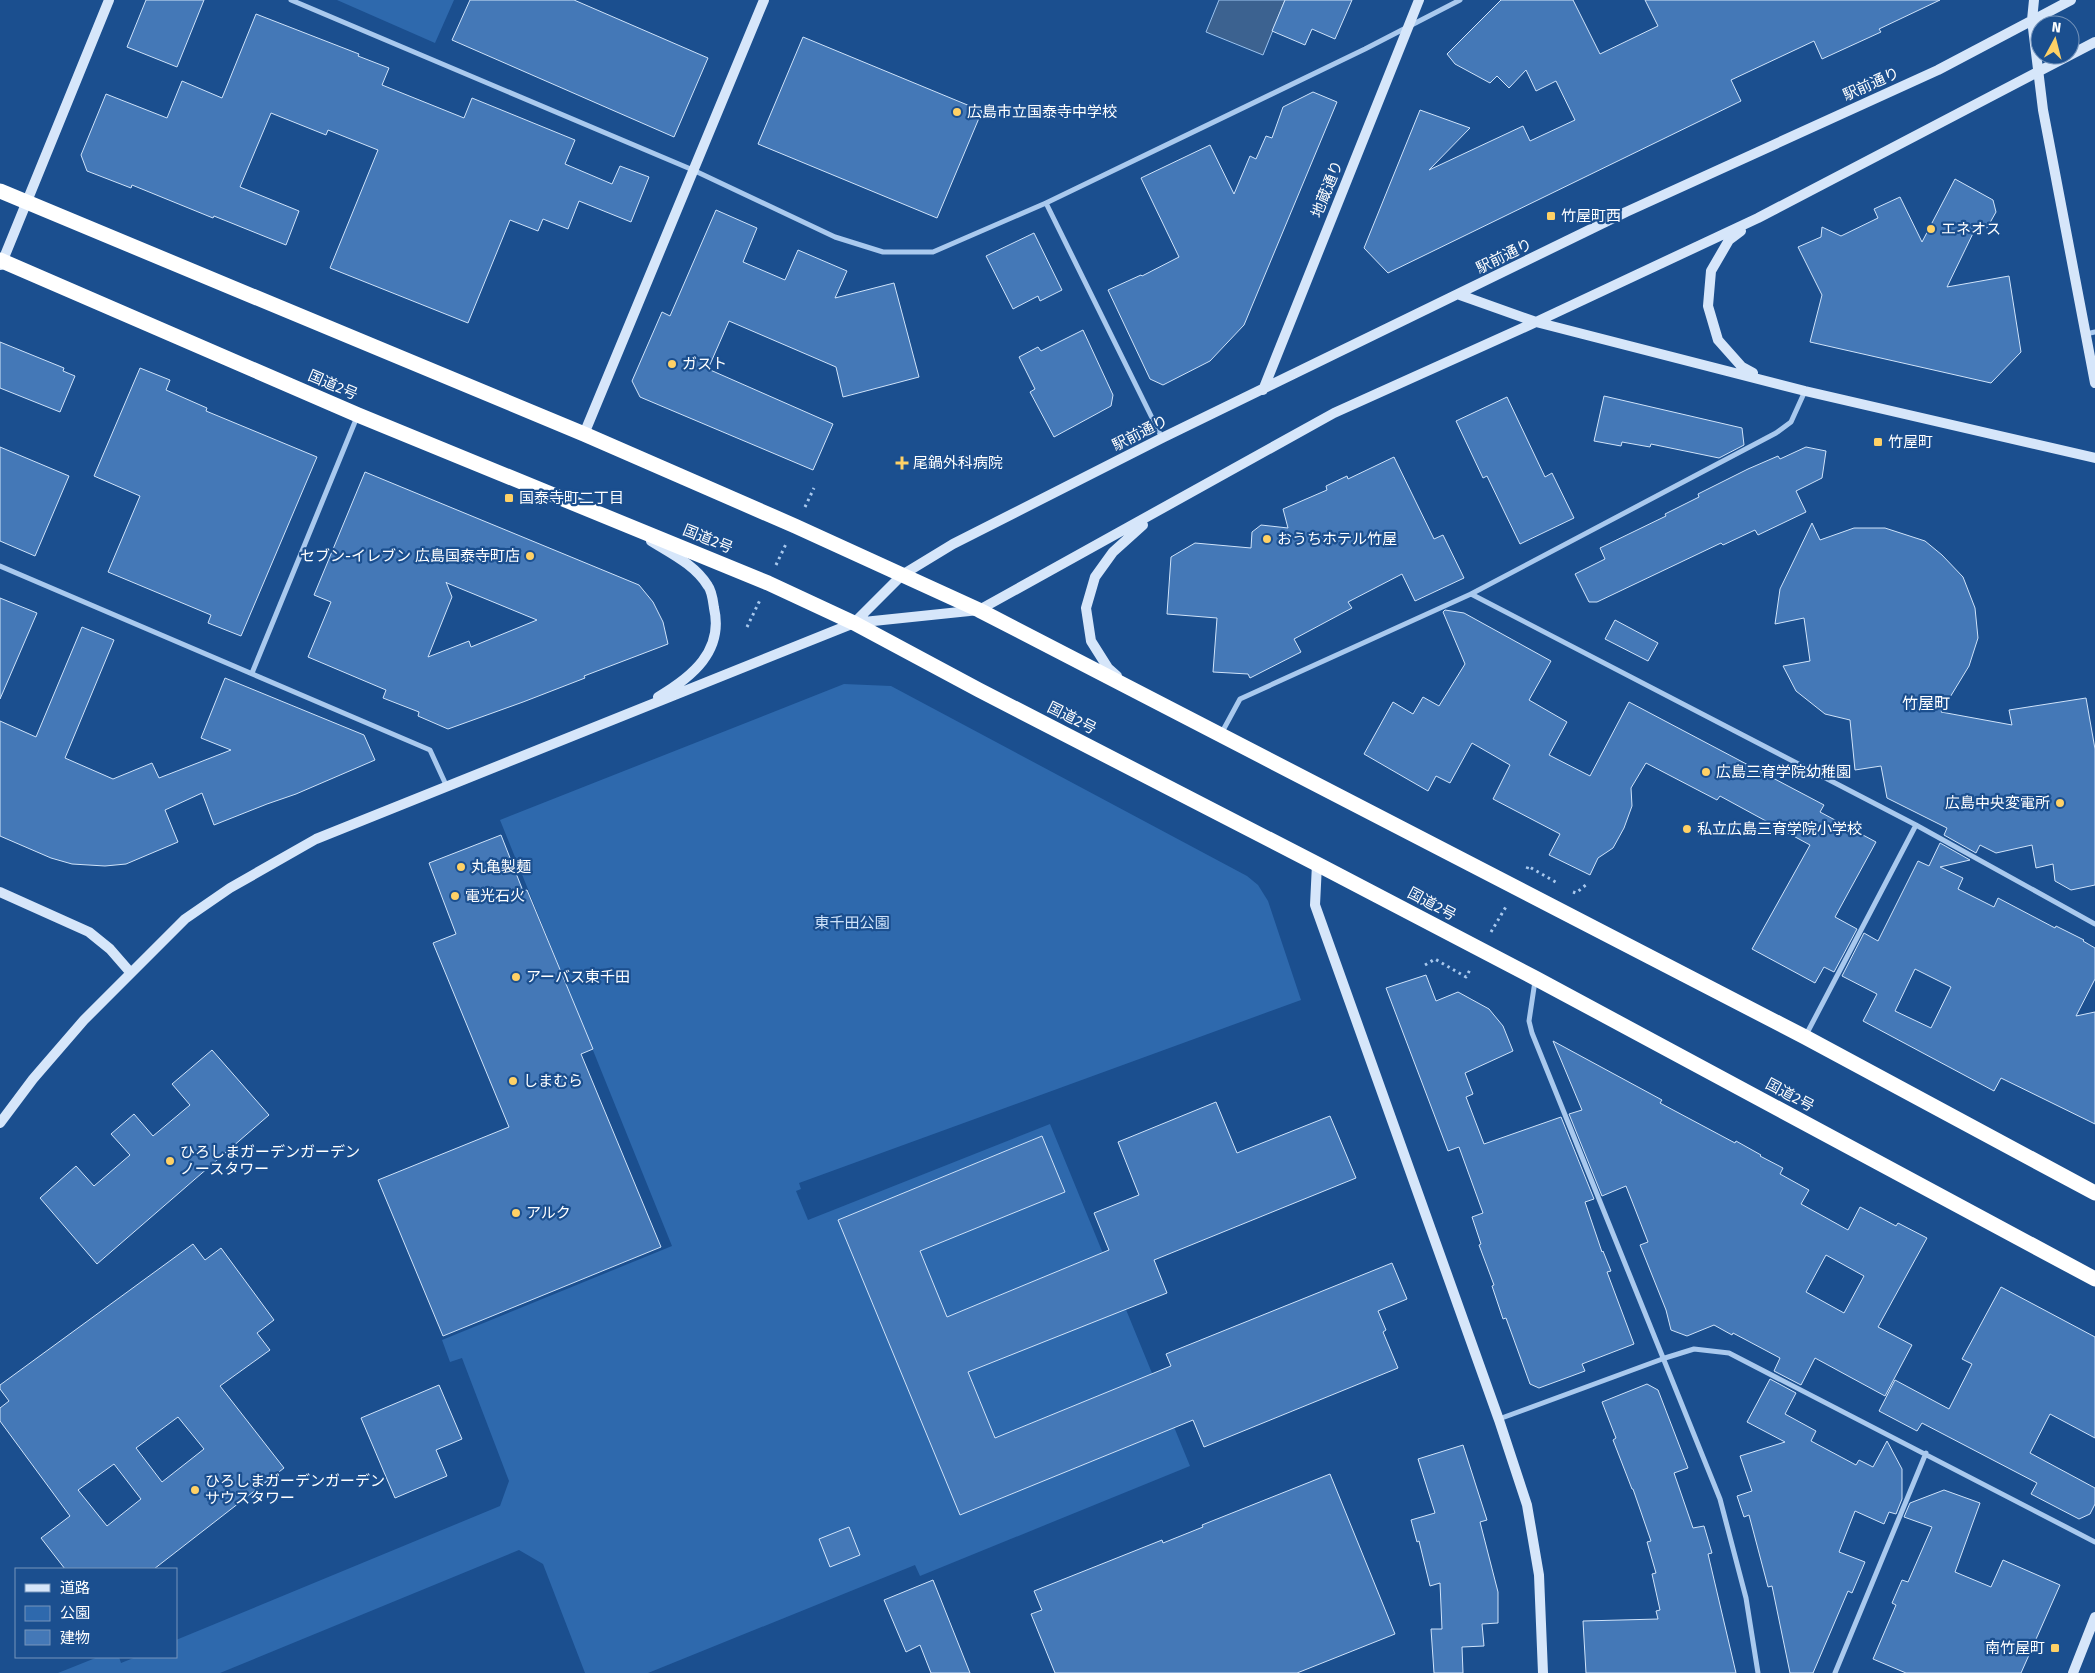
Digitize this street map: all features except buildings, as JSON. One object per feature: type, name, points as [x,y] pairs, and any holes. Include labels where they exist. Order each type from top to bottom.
[{"type":"highway","points":[[0,191],[584,434],[795,526],[979,610],[1805,1037],[2091,1189]]},
{"type":"highway","name":"国道2号","points":[[1,263],[358,415],[768,582],[854,623],[979,690],[1535,978],[2095,1279]]},
{"type":"street","points":[[1,263],[28,202],[109,0]]},
{"type":"street","points":[[291,0],[694,170],[835,236],[883,252],[932,252],[1046,203],[1409,27],[1460,0]]},
{"type":"street","points":[[584,434],[764,0]]},
{"type":"street","name":"地蔵通り","points":[[1263,390],[1419,0]]},
{"type":"street","points":[[2032,15],[2034,0]]},
{"type":"street","name":"駅前通り","points":[[2042,15],[2071,0]]},
{"type":"street","name":"駅前通り","points":[[854,623],[902,575],[953,544],[1162,438],[1460,295],[1626,212],[1938,70],[2030,21]]},
{"type":"street","points":[[0,1123],[52,1057],[130,972],[185,919],[230,888],[316,839],[854,623],[979,610],[1334,413],[1536,322],[1758,218],[2037,74],[2095,42]]},
{"type":"street","points":[[2036,65],[2091,333],[2095,383]]},
{"type":"street","points":[[1046,203],[1162,438]]},
{"type":"street","points":[[1758,218],[1729,240],[1711,271],[1708,306],[1718,340],[1742,367],[1774,383]]},
{"type":"street","points":[[1460,295],[1536,322],[1806,391],[2095,458]]},
{"type":"street","points":[[1220,734],[1240,699],[1471,594],[1776,433],[1790,422],[1806,391]]},
{"type":"street","points":[[252,673],[358,415]]},
{"type":"street","points":[[1137,693],[1108,668],[1091,641],[1086,608],[1095,577],[1113,552],[1154,514]]},
{"type":"street","points":[[624,524],[688,564],[709,586],[717,620],[710,652],[689,677],[636,711]]},
{"type":"street","points":[[0,566],[430,750],[447,788]]},
{"type":"street","points":[[1471,594],[1916,825],[2095,924]]},
{"type":"street","points":[[1805,1037],[1916,825]]},
{"type":"street","points":[[1317,864],[1315,905],[1527,1505],[1539,1575],[1543,1673]]},
{"type":"street","points":[[0,892],[89,932],[110,949],[130,972]]},
{"type":"street","points":[[1535,978],[1529,1022],[1532,1033],[1665,1358],[1720,1500],[1746,1598],[1758,1673]]},
{"type":"street","points":[[1498,1420],[1694,1349],[1729,1353],[1926,1453],[2095,1542]]},
{"type":"street","points":[[1835,1673],[1926,1453]]},
{"type":"street","points":[[2073,1673],[2095,1617]]},
{"type":"path","points":[[747,627],[814,488]]},
{"type":"path","points":[[1523,875],[1528,866],[1560,884]]},
{"type":"path","points":[[1568,889],[1576,893],[1587,884]]},
{"type":"path","points":[[1490,934],[1509,900]]},
{"type":"path","points":[[1426,965],[1435,959],[1466,977],[1476,960]]},
{"type":"green space","points":[[337,0],[454,0],[435,43]]},
{"type":"green space","name":"東千田公園","points":[[844,684],[891,686],[1247,876],[1258,885],[1268,901],[1301,1000],[799,1183],[801,1189],[796,1191],[808,1220],[1050,1124],[1190,1466],[920,1576],[915,1565],[648,1673],[585,1673],[543,1564],[519,1550],[220,1673],[58,1673],[96,1658],[119,1658],[121,1663],[134,1658],[178,1658],[178,1639],[500,1506],[509,1481],[462,1358],[450,1362],[442,1340],[672,1246],[500,820]],"holes":[[[1042,1136],[1065,1192],[920,1251],[947,1317],[1092,1257],[1115,1313],[981,1367],[960,1352],[995,1438],[1142,1378],[1164,1432],[960,1515],[838,1220]]]},
{"type":"shaded area","points":[[1219,0],[1285,0],[1263,55],[1206,32]]},
{"type":"place","name":"広島市立国泰寺中学校","points":[[957,112]]},
{"type":"place","name":"竹屋町西","points":[[1551,216]]},
{"type":"place","name":"エネオス","points":[[1931,229]]},
{"type":"place","name":"ガスト","points":[[672,364]]},
{"type":"place","name":"竹屋町","points":[[1878,442]]},
{"type":"place","name":"尾鍋外科病院","points":[[902,463]]},
{"type":"place","name":"国泰寺町二丁目","points":[[509,498]]},
{"type":"place","name":"おうちホテル竹屋","points":[[1267,539]]},
{"type":"place","name":"セブン-イレブン 広島国泰寺町店","points":[[530,556]]},
{"type":"place","name":"広島三育学院幼稚園","points":[[1706,772]]},
{"type":"place","name":"広島中央変電所","points":[[2060,803]]},
{"type":"place","name":"私立広島三育学院小学校","points":[[1687,829]]},
{"type":"place","name":"丸亀製麺","points":[[461,867]]},
{"type":"place","name":"電光石火","points":[[455,896]]},
{"type":"place","name":"アーバス東千田","points":[[516,977]]},
{"type":"place","name":"しまむら","points":[[513,1081]]},
{"type":"place","name":"ひろしまガーデンガーデン ノースタワー","points":[[170,1161]]},
{"type":"place","name":"アルク","points":[[516,1213]]},
{"type":"place","name":"ひろしまガーデンガーデン サウスタワー","points":[[195,1490]]},
{"type":"place","name":"南竹屋町","points":[[2055,1648]]},
{"type":"district","name":"竹屋町","points":[[1926,703]]}]
